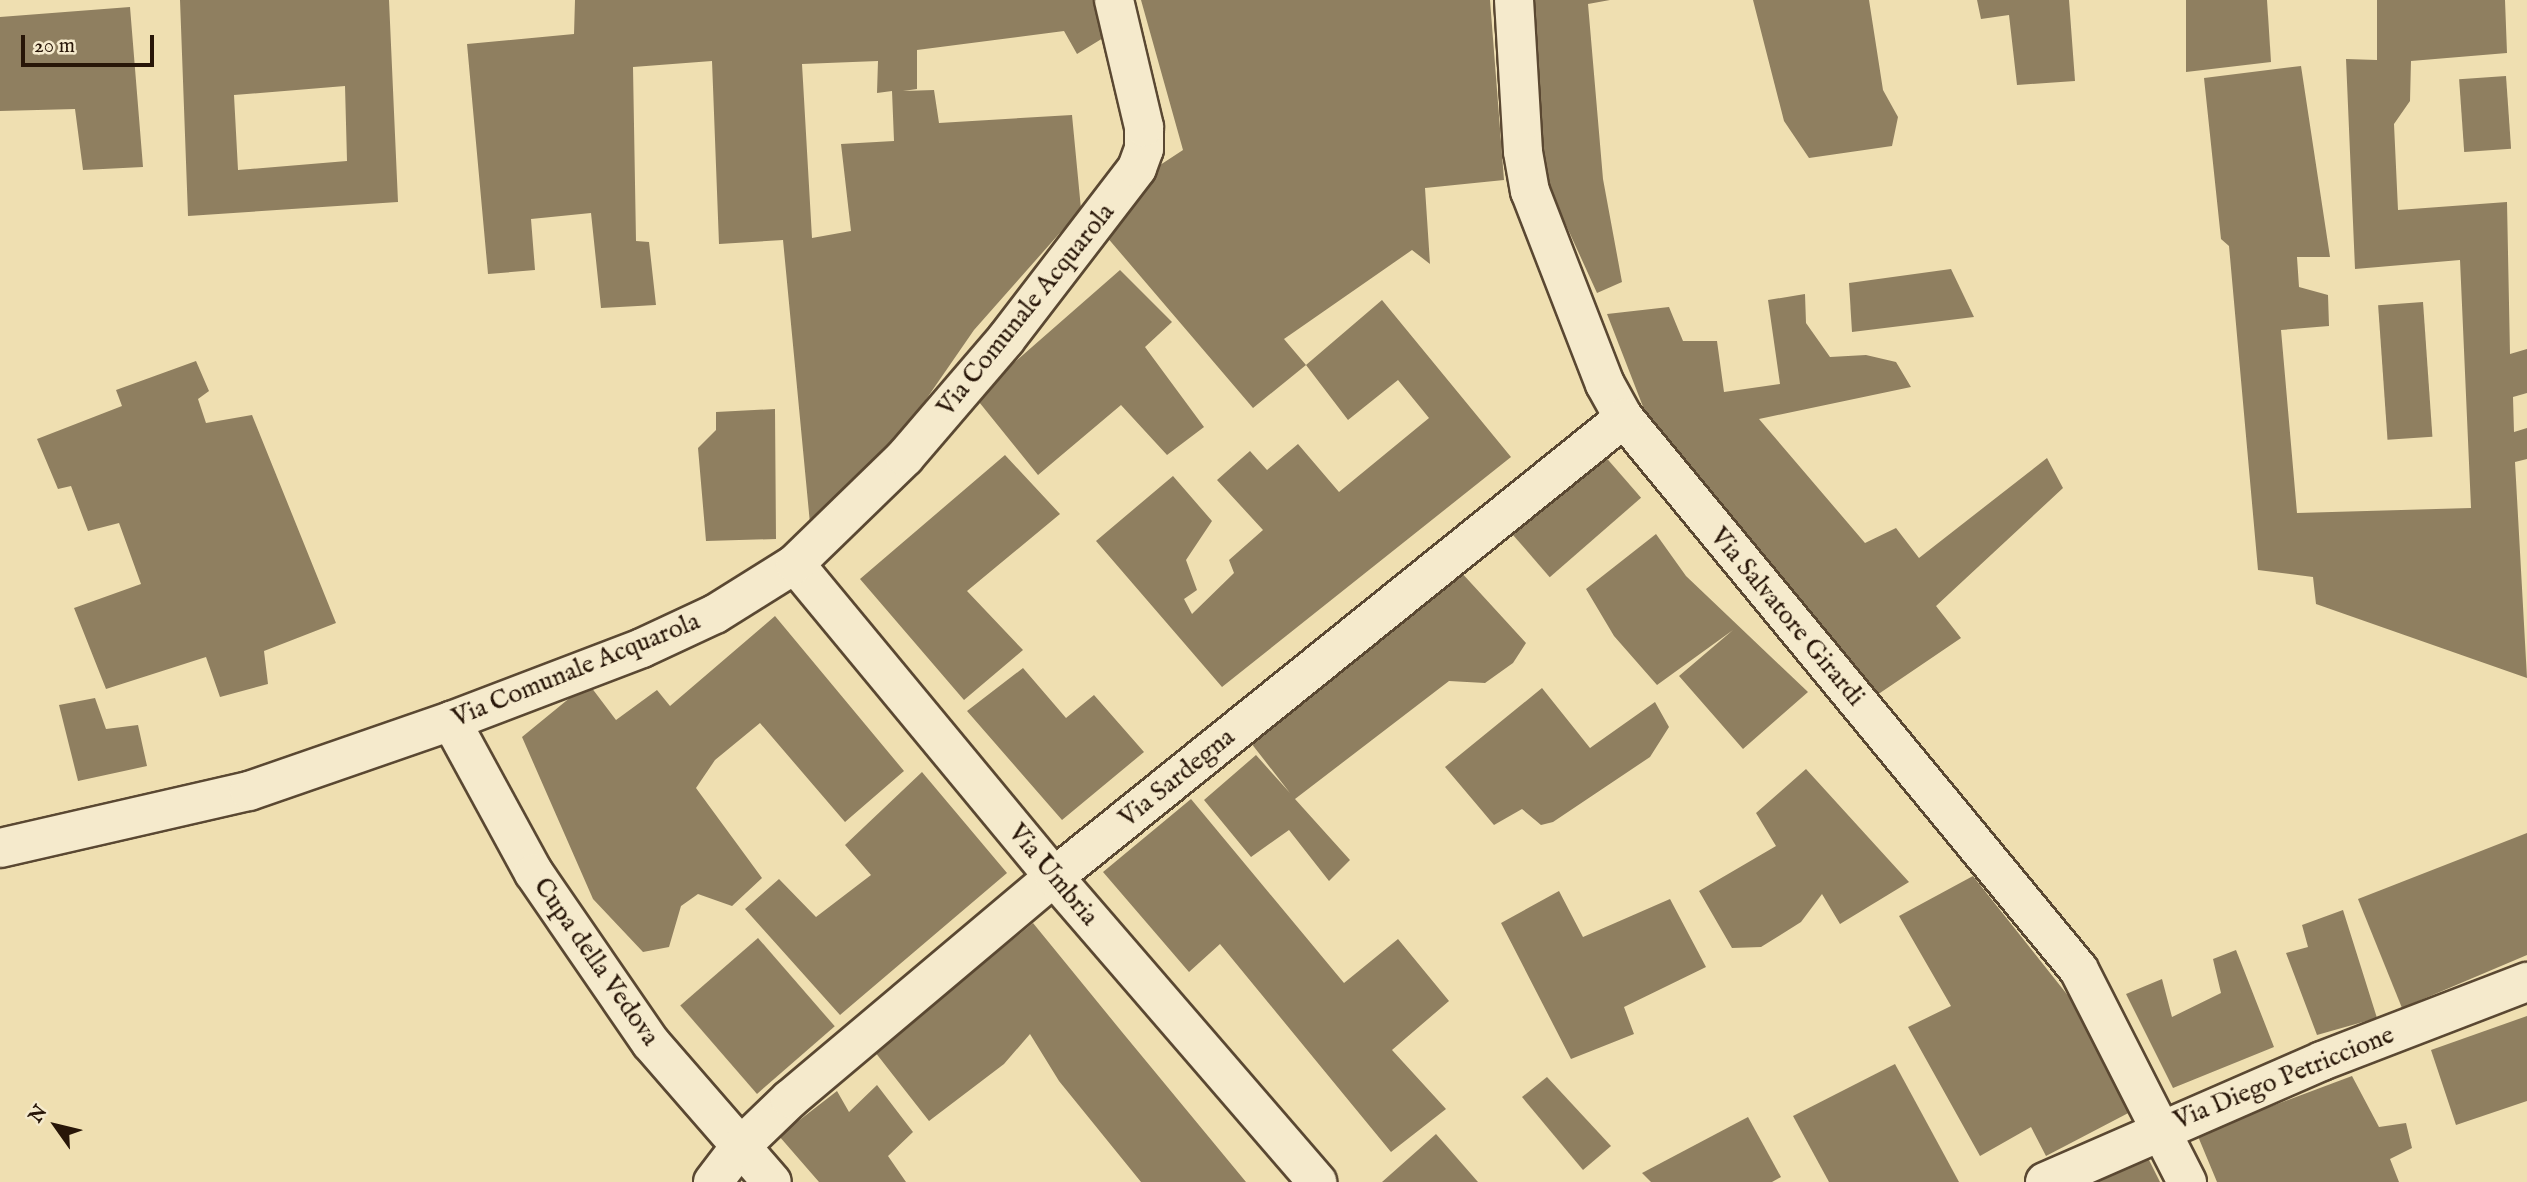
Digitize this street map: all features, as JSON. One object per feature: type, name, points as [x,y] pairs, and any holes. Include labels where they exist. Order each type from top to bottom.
[{"type":"street","name":"Via Comunale Acquarola","points":[[0,848],[249,791],[451,721],[642,648],[715,614],[795,564],[905,457],[1006,339],[1137,168],[1144,149],[1144,127],[1114,0]]},
{"type":"street","name":"Via Salvatore Girardi","points":[[1514,0],[1523,152],[1530,191],[1605,384],[1624,418],[2071,960],[2162,1128],[2187,1182]]},
{"type":"street","name":"Via Sardegna","points":[[713,1182],[739,1148],[790,1099],[1054,877],[1624,418]]},
{"type":"street","name":"Via Umbria","points":[[795,564],[1054,877],[1317,1182]]},
{"type":"street","name":"Cupa della Vedova","points":[[451,721],[534,873],[651,1043],[739,1148],[772,1182]]},
{"type":"street","name":"Via Diego Petriccione","points":[[2045,1182],[2162,1128],[2527,982]]},
{"type":"building","points":[[180,0],[389,0],[398,202],[188,216]],"holes":[[[345,86],[347,161],[238,170],[234,95]]]},
{"type":"building","points":[[575,0],[1097,0],[1108,35],[1077,54],[1064,31],[917,50],[917,89],[903,91],[934,90],[939,123],[1072,115],[1081,209],[974,330],[871,479],[811,534],[783,240],[719,244],[712,61],[633,67],[636,241],[649,242],[656,305],[601,308],[591,213],[531,219],[535,270],[488,274],[467,44],[574,34]],"holes":[[[878,61],[877,93],[892,91],[894,141],[841,144],[851,231],[812,238],[802,64]]]},
{"type":"building","points":[[1141,0],[1490,0],[1504,180],[1425,188],[1430,264],[1412,250],[1284,339],[1306,365],[1253,408],[1106,236],[1154,169],[1183,150]]},
{"type":"building","points":[[1530,0],[1610,0],[1588,4],[1603,179],[1622,282],[1597,293],[1546,181]]},
{"type":"building","points":[[1753,0],[1869,0],[1883,90],[1898,117],[1892,146],[1809,158],[1784,121]]},
{"type":"building","points":[[1977,0],[2069,0],[2075,81],[2017,85],[2009,15],[1981,19]]},
{"type":"building","points":[[2186,0],[2267,0],[2271,62],[2186,72]]},
{"type":"building","points":[[2377,0],[2505,0],[2507,53],[2411,61],[2410,101],[2394,124],[2398,210],[2507,202],[2510,354],[2527,349],[2527,393],[2513,397],[2514,432],[2527,428],[2527,459],[2515,462],[2527,678],[2316,604],[2313,577],[2258,570],[2229,246],[2221,239],[2204,78],[2301,66],[2330,257],[2297,257],[2299,287],[2328,295],[2329,326],[2281,330],[2297,513],[2471,508],[2460,260],[2355,269],[2346,59],[2377,60]]},
{"type":"building","points":[[130,7],[143,167],[83,170],[75,109],[0,111],[0,17]]},
{"type":"building","points":[[2506,76],[2511,149],[2464,152],[2459,79]]},
{"type":"building","points":[[1951,269],[1974,317],[1852,332],[1849,283]]},
{"type":"building","points":[[1120,270],[1172,322],[1145,347],[1204,427],[1167,455],[1121,405],[1038,475],[975,397]]},
{"type":"building","points":[[1805,294],[1806,323],[1830,357],[1866,355],[1896,362],[1911,387],[1759,419],[1865,543],[1896,528],[1919,558],[2047,458],[2063,488],[1936,606],[1961,638],[1877,695],[1654,435],[1607,314],[1669,307],[1683,341],[1717,341],[1724,392],[1780,384],[1768,300]]},
{"type":"building","points":[[1382,300],[1511,457],[1222,687],[1096,541],[1173,476],[1212,521],[1186,560],[1197,590],[1184,599],[1192,614],[1234,573],[1229,560],[1263,530],[1217,480],[1250,451],[1267,470],[1298,444],[1339,492],[1429,418],[1398,380],[1348,420],[1306,365]]},
{"type":"building","points":[[2423,302],[2432,437],[2388,440],[2378,305]]},
{"type":"building","points":[[196,361],[209,391],[198,399],[206,423],[252,415],[336,623],[264,651],[268,684],[220,697],[206,657],[106,689],[74,608],[141,584],[119,523],[88,531],[71,486],[58,489],[37,439],[122,406],[116,390]]},
{"type":"building","points":[[775,409],[776,539],[706,541],[698,448],[716,430],[716,412]]},
{"type":"building","points":[[1603,454],[1641,498],[1550,577],[1512,533]]},
{"type":"building","points":[[1005,455],[1060,514],[967,591],[1023,650],[964,700],[860,579]]},
{"type":"building","points":[[1656,534],[1686,576],[1808,692],[1743,749],[1679,676],[1733,630],[1657,685],[1614,636],[1586,589]]},
{"type":"building","points":[[1460,571],[1526,643],[1513,663],[1485,683],[1449,681],[1295,799],[1350,860],[1329,881],[1289,830],[1251,857],[1204,800],[1256,755],[1290,793],[1251,743]]},
{"type":"building","points":[[775,616],[904,771],[845,822],[760,723],[715,760],[696,788],[762,878],[732,906],[698,894],[681,906],[669,947],[643,952],[593,899],[522,737],[588,683],[616,720],[657,690],[670,706]]},
{"type":"building","points":[[1023,668],[1066,718],[1094,695],[1144,752],[1062,820],[967,711]]},
{"type":"building","points":[[1542,688],[1590,748],[1655,702],[1669,727],[1650,757],[1553,822],[1541,825],[1522,809],[1494,825],[1445,767]]},
{"type":"building","points":[[95,698],[106,729],[138,725],[147,766],[78,781],[59,705]]},
{"type":"building","points":[[1806,769],[1909,882],[1840,924],[1822,894],[1801,922],[1761,947],[1732,948],[1699,891],[1776,846],[1756,813]]},
{"type":"building","points":[[922,772],[1007,873],[840,1015],[745,909],[779,879],[816,917],[871,875],[845,845]]},
{"type":"building","points":[[1191,799],[1344,983],[1398,939],[1449,1001],[1392,1050],[1446,1109],[1391,1152],[1220,944],[1189,972],[1103,872]]},
{"type":"building","points":[[2527,833],[2527,955],[2402,1008],[2358,899]]},
{"type":"building","points":[[1973,876],[2085,1017],[2136,1109],[2046,1156],[2031,1127],[1980,1156],[1908,1027],[1951,1006],[1899,916]]},
{"type":"building","points":[[1559,891],[1583,937],[1670,899],[1706,967],[1624,1007],[1634,1034],[1571,1059],[1501,923]]},
{"type":"building","points":[[2343,910],[2377,1018],[2317,1035],[2286,953],[2308,947],[2302,925]]},
{"type":"building","points":[[1033,923],[1246,1182],[1141,1182],[1059,1081],[1030,1034],[1004,1064],[929,1121],[875,1052]]},
{"type":"building","points":[[758,938],[835,1026],[757,1094],[680,1006]]},
{"type":"building","points":[[2236,950],[2274,1047],[2173,1088],[2126,994],[2162,979],[2172,1017],[2221,993],[2213,959]]},
{"type":"building","points":[[2527,1016],[2527,1101],[2456,1125],[2431,1050]]},
{"type":"building","points":[[1895,1064],[1959,1182],[1829,1182],[1793,1116]]},
{"type":"building","points":[[2352,1076],[2379,1127],[2406,1123],[2412,1148],[2390,1159],[2399,1182],[2217,1182],[2197,1134]]},
{"type":"building","points":[[1547,1077],[1611,1146],[1583,1170],[1522,1097]]},
{"type":"building","points":[[877,1085],[913,1132],[888,1156],[906,1182],[819,1182],[779,1136],[837,1091],[849,1112]]},
{"type":"building","points":[[1748,1117],[1781,1177],[1772,1182],[1651,1182],[1642,1173]]},
{"type":"building","points":[[1436,1134],[1478,1182],[1382,1182]]},
{"type":"building","points":[[2147,1156],[2160,1182],[2091,1182]]}]
